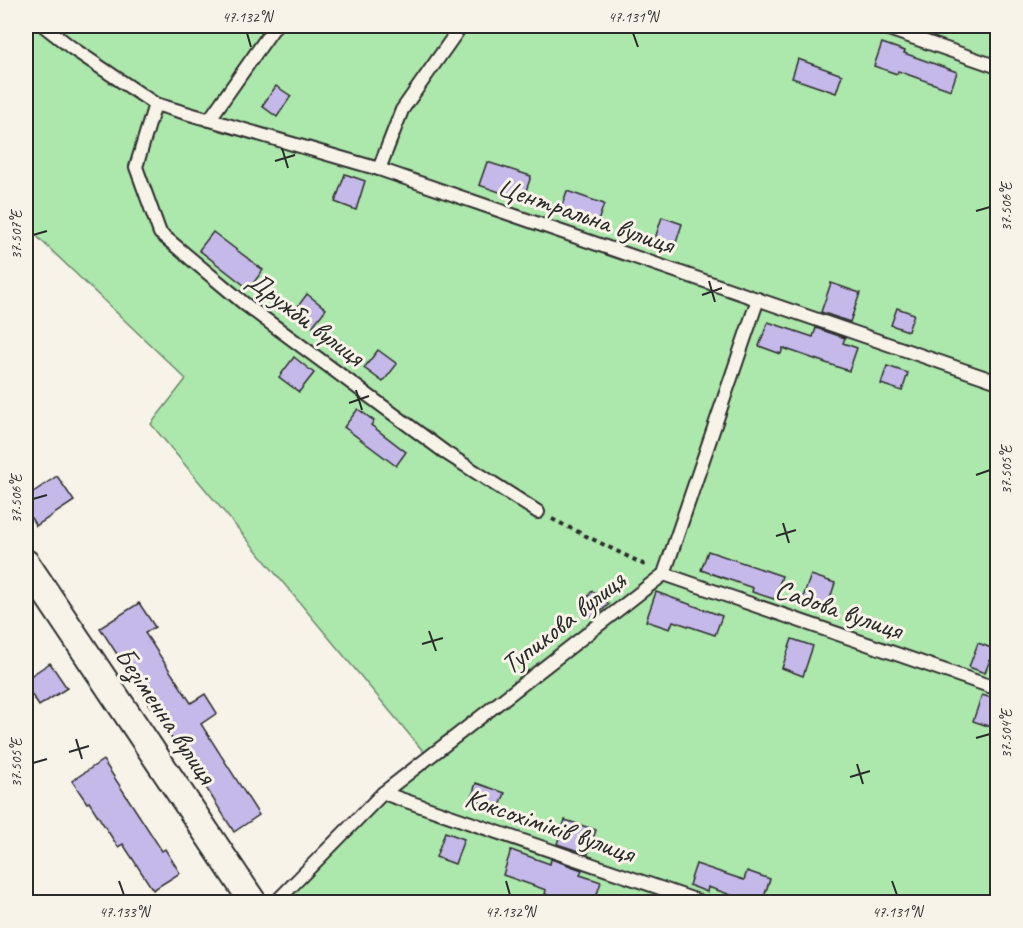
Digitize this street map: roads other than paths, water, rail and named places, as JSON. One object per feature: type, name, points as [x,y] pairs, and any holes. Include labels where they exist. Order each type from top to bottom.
[{"type":"street","name":"Безіменна вулиця","points":[[26,563],[254,903]]},
{"type":"lane","name":"Центральна вулиця","points":[[44,26],[72,48],[155,104],[379,169],[998,382]]},
{"type":"lane","points":[[209,120],[275,26]]},
{"type":"lane","points":[[379,169],[402,110],[461,26]]},
{"type":"lane","points":[[880,26],[998,67]]},
{"type":"lane","name":"Дружби вулиця","points":[[155,104],[136,167],[160,232],[246,305],[446,453],[538,512]]},
{"type":"lane","name":"Тупикова вулиця","points":[[276,903],[383,793],[664,574],[758,299]]},
{"type":"lane","name":"Садова вулиця","points":[[664,574],[998,689]]},
{"type":"lane","name":"Коксохіміків вулиця","points":[[383,793],[701,903]]}]
